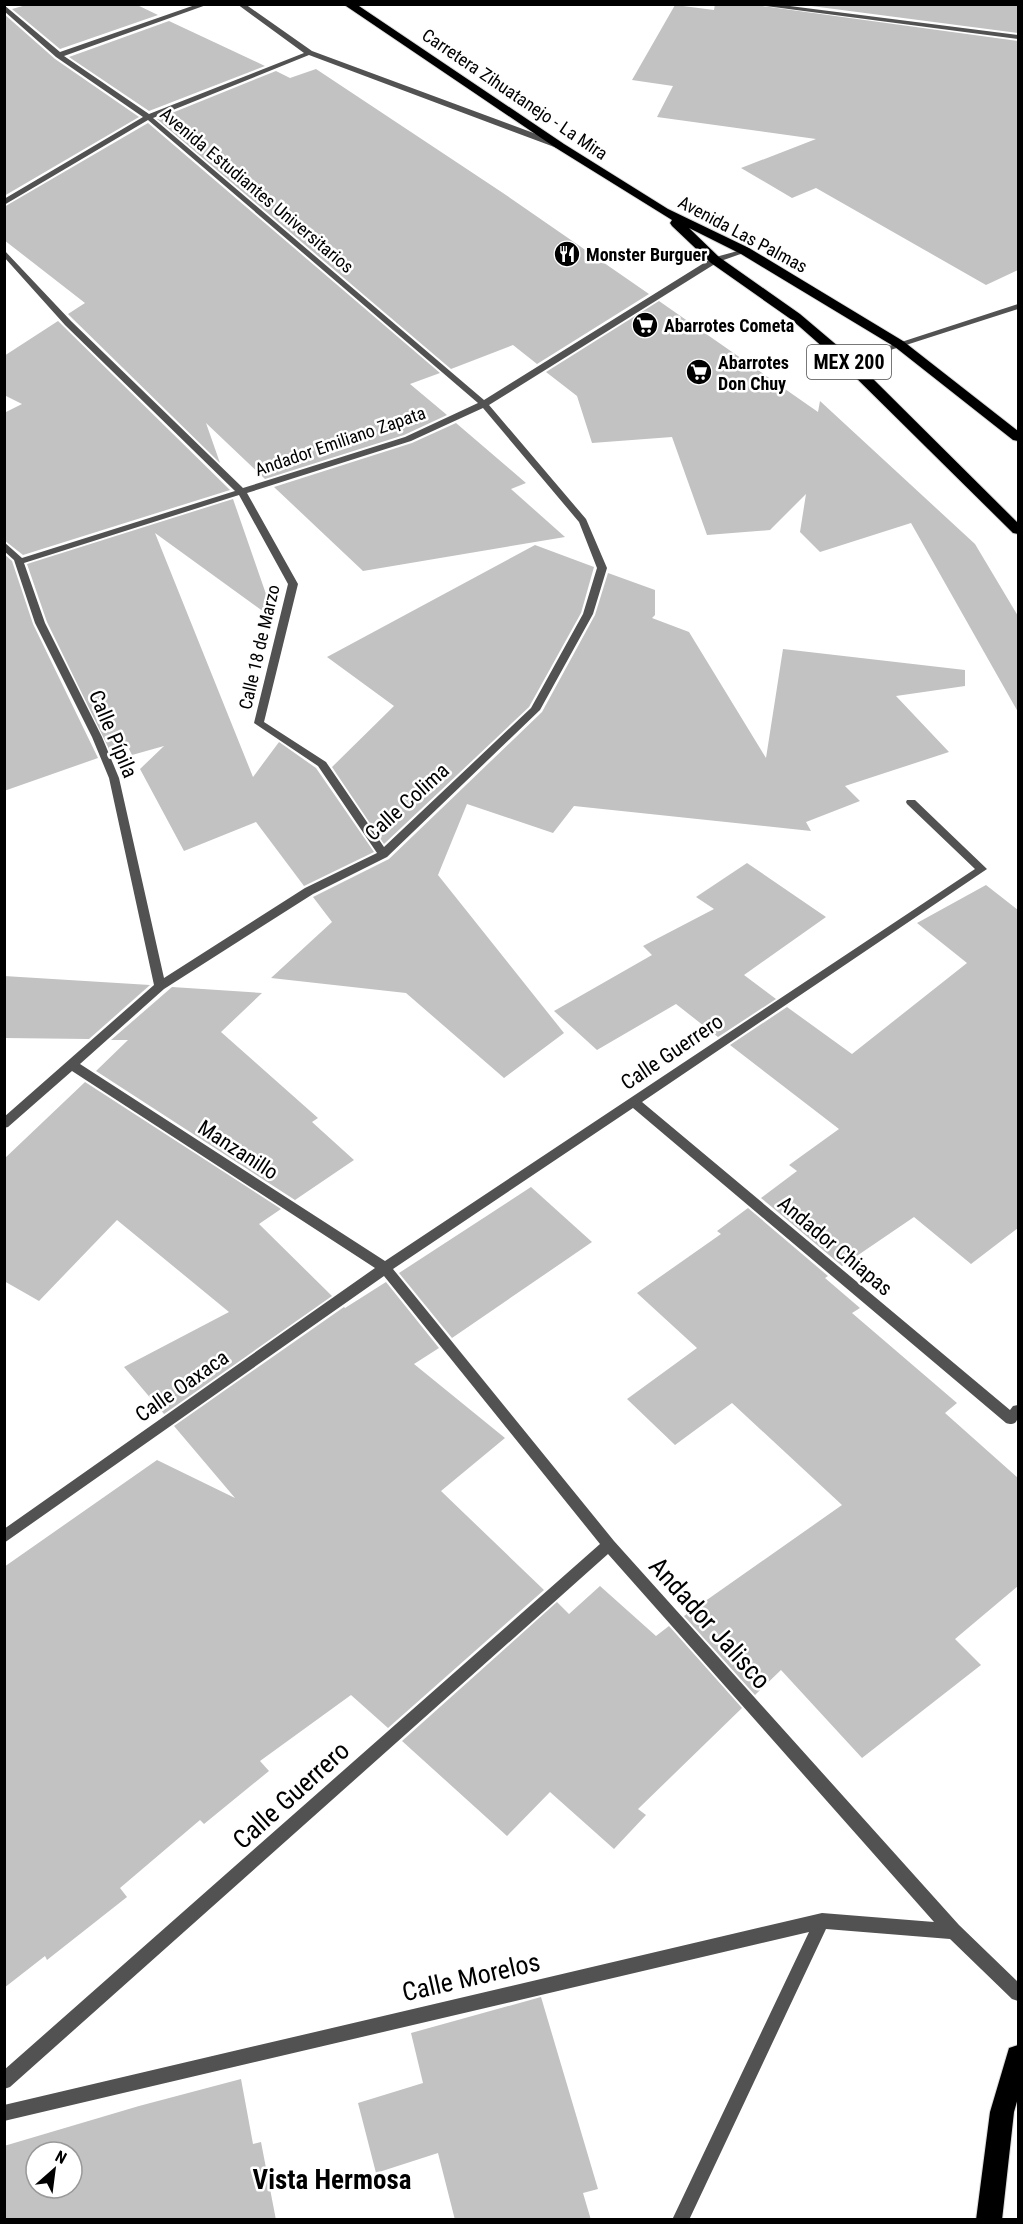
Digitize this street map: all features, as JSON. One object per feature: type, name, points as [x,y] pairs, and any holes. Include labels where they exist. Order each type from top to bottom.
[{"type":"highway","name":"Carretera Zihuatanejo - La Mira","points":[[348,4],[560,146],[664,212]]},
{"type":"highway","name":"Avenida Las Palmas","points":[[664,212],[745,251],[898,344],[1018,437]]},
{"type":"highway","name":"Avenida Las Palmas","points":[[664,212],[715,260],[796,317],[847,361],[1018,530]]},
{"type":"highway","points":[[989,2220],[1002,2112],[1018,2057]]},
{"type":"street","points":[[59,56],[206,4]]},
{"type":"street","points":[[240,4],[309,53],[560,146]]},
{"type":"street","points":[[753,4],[1018,38]]},
{"type":"street","name":"Avenida Estudiantes Universitarios","points":[[4,7],[59,56],[148,117],[484,404]]},
{"type":"street","points":[[4,203],[148,117],[309,53]]},
{"type":"street","name":"Andador Emiliano Zapata","points":[[19,562],[408,439],[484,404],[715,260],[745,251]]},
{"type":"street","name":"Calle 18 de Marzo","points":[[4,252],[68,323],[242,492],[293,584],[259,723],[322,764],[383,854]]},
{"type":"street","points":[[847,361],[1018,306]]},
{"type":"street","name":"Calle Colima","points":[[4,1124],[160,986],[309,891],[383,854],[535,710],[588,614],[602,568],[583,520],[484,404]]},
{"type":"street","name":"Calle Pípila","points":[[4,545],[19,562],[40,623],[97,737],[114,777],[160,986]]},
{"type":"street","name":"Calle Guerrero","points":[[385,1268],[982,869],[911,802]]},
{"type":"street","name":"Manzanillo","points":[[70,1064],[385,1268]]},
{"type":"street","name":"Andador Chiapas","points":[[635,1103],[1015,1415]]},
{"type":"street","name":"Calle Oaxaca","points":[[4,1537],[385,1268]]},
{"type":"street","name":"Andador Jalisco","points":[[385,1268],[609,1545],[953,1931],[1018,1993]]},
{"type":"street","name":"Calle Guerrero","points":[[4,2081],[609,1545]]},
{"type":"street","points":[[680,2220],[822,1921]]},
{"type":"street","name":"Calle Morelos","points":[[4,2114],[822,1921],[953,1931]]},
{"type":"building","points":[[30,4],[135,4],[158,15],[60,49],[12,9]]},
{"type":"building","points":[[715,4],[748,4],[1018,41],[1018,270],[986,285],[816,188],[792,198],[741,168],[816,139],[657,117],[673,86],[632,80],[675,5],[714,10]]},
{"type":"building","points":[[796,4],[1018,4],[1018,33]]},
{"type":"building","points":[[4,14],[55,59],[139,117],[4,196]]},
{"type":"building","points":[[169,21],[265,66],[149,111],[69,57]]},
{"type":"building","points":[[316,69],[503,193],[649,294],[537,364],[513,345],[451,369],[157,119],[276,71],[290,78]]},
{"type":"building","points":[[148,123],[440,373],[410,384],[447,415],[404,435],[265,479],[206,423],[220,463],[68,314],[85,303],[4,240],[4,207]]},
{"type":"building","points":[[659,301],[818,412],[820,401],[975,544],[1018,616],[1018,712],[911,523],[820,552],[800,532],[806,494],[770,530],[707,535],[672,437],[592,443],[577,396],[546,372]]},
{"type":"building","points":[[58,321],[230,490],[23,555],[4,540],[4,413],[22,404],[4,395],[4,356]]},
{"type":"building","points":[[456,423],[526,483],[511,489],[565,537],[363,571],[274,487],[412,443]]},
{"type":"building","points":[[233,499],[275,620],[155,533],[253,777],[279,742],[316,768],[374,852],[304,886],[256,822],[184,851],[140,769],[164,746],[132,755],[128,747],[111,753],[47,622],[27,564]]},
{"type":"building","points":[[535,545],[594,567],[581,613],[529,707],[384,844],[332,767],[394,706],[327,657]]},
{"type":"building","points":[[4,554],[12,561],[33,624],[98,758],[4,791]]},
{"type":"building","points":[[608,573],[655,590],[655,615],[652,618],[689,632],[766,758],[783,649],[965,670],[965,686],[896,696],[949,752],[845,786],[860,801],[806,822],[811,831],[574,806],[553,833],[467,804],[438,875],[564,1033],[504,1078],[406,993],[271,978],[332,922],[313,897],[389,859],[542,712],[595,615]]},
{"type":"building","points":[[747,863],[826,917],[744,975],[776,999],[718,1037],[676,1004],[597,1050],[554,1011],[652,955],[643,946],[714,909],[696,897]]},
{"type":"building","points":[[986,885],[1018,910],[1018,1228],[971,1264],[914,1217],[842,1266],[761,1198],[797,1171],[789,1165],[839,1129],[730,1045],[787,1007],[852,1054],[967,963],[917,923]]},
{"type":"building","points":[[4,976],[150,985],[89,1039],[4,1038]]},
{"type":"building","points":[[172,987],[262,993],[221,1032],[318,1118],[312,1122],[354,1160],[295,1200],[96,1071],[128,1040],[111,1040]]},
{"type":"building","points":[[85,1082],[281,1209],[259,1224],[332,1296],[164,1414],[124,1367],[229,1312],[117,1220],[39,1301],[4,1281],[4,1159]]},
{"type":"building","points":[[531,1187],[592,1242],[452,1338],[399,1273]]},
{"type":"building","points":[[748,1208],[828,1276],[825,1278],[860,1308],[852,1313],[957,1403],[945,1413],[1018,1478],[1018,1586],[955,1639],[981,1665],[862,1758],[781,1670],[755,1695],[684,1616],[842,1505],[732,1403],[675,1445],[627,1399],[697,1348],[637,1293],[721,1234],[717,1231]]},
{"type":"building","points":[[386,1282],[439,1348],[414,1364],[505,1438],[441,1491],[544,1590],[388,1728],[351,1695],[260,1761],[269,1771],[204,1824],[200,1820],[120,1888],[127,1897],[47,1960],[45,1956],[4,1988],[4,1567],[157,1460],[235,1498],[174,1426],[344,1307]]},
{"type":"building","points":[[600,1586],[656,1636],[669,1626],[742,1708],[638,1809],[646,1815],[614,1849],[550,1792],[507,1836],[402,1741],[557,1602],[569,1614]]},
{"type":"building","points":[[541,1997],[598,2189],[583,2193],[591,2220],[455,2220],[438,2153],[376,2173],[358,2103],[423,2083],[411,2033]]},
{"type":"building","points":[[241,2079],[253,2144],[261,2142],[276,2220],[4,2220],[4,2146],[24,2140],[24,2200],[84,2200],[84,2140],[24,2140]]},
{"type":"place","name":"Monster Burguer","points":[[567,254]]},
{"type":"place","name":"Abarrotes Cometa","points":[[645,325]]},
{"type":"place","name":"Abarrotes Don Chuy","points":[[699,372]]},
{"type":"district","name":"Vista Hermosa","points":[[332,2180]]}]
